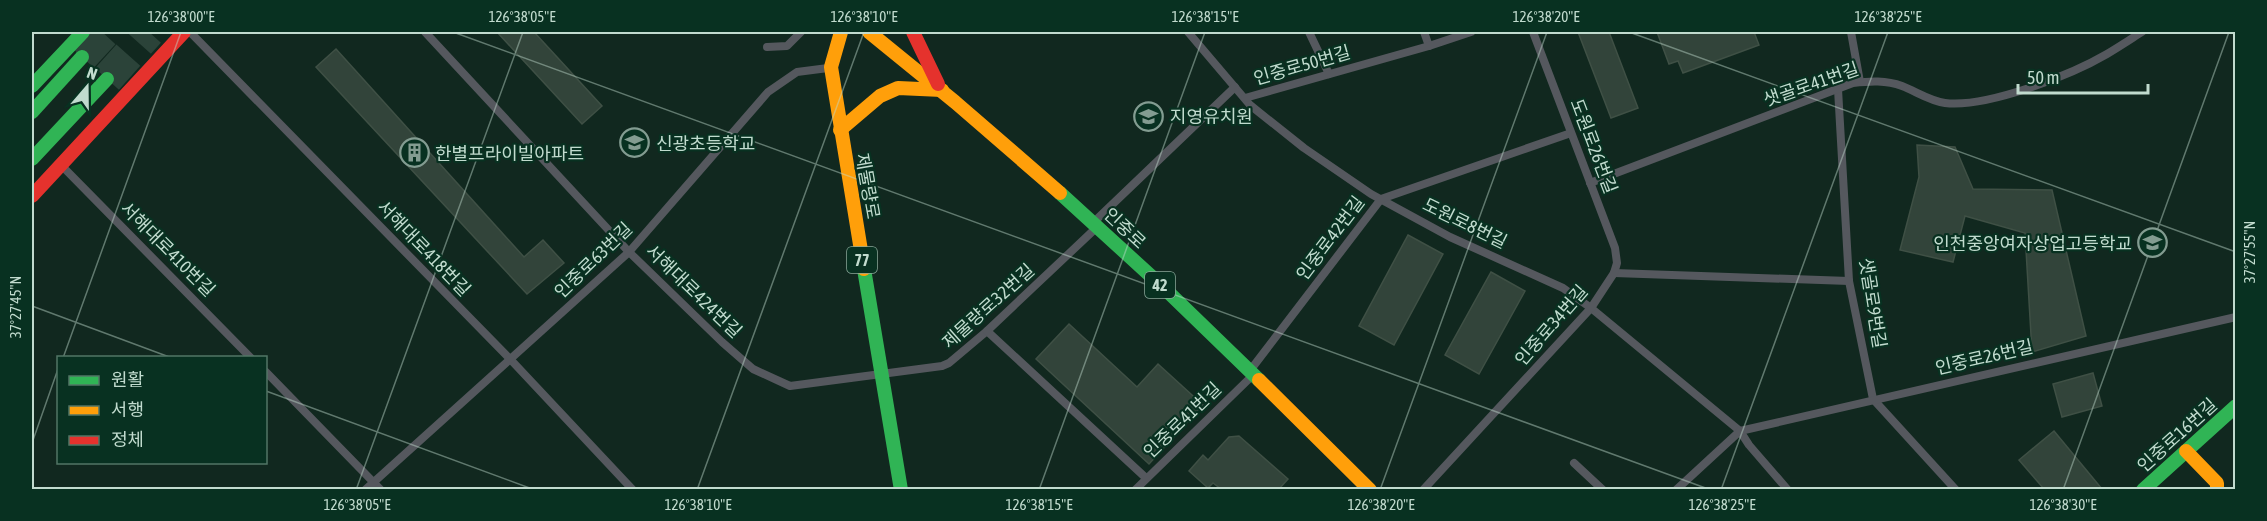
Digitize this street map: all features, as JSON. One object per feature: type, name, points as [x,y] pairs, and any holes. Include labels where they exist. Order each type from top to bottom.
[{"type":"main road","points":[[32,86],[83,32]]},
{"type":"main road","points":[[32,196],[184,32]]},
{"type":"main road","name":"제물량로","points":[[841,32],[831,67],[901,489]]},
{"type":"main road","name":"인중로","points":[[869,32],[942,90],[1096,224],[1370,489]]},
{"type":"main road","points":[[840,130],[880,96],[898,88],[942,90],[913,32]]},
{"type":"main road","points":[[32,112],[82,57]]},
{"type":"main road","points":[[32,159],[107,79]]},
{"type":"main road","name":"인중로16번길","points":[[2143,489],[2235,406]]},
{"type":"main road","points":[[2186,451],[2217,483],[2217,489]]},
{"type":"lane","name":"서해대로418번길","points":[[190,32],[511,360],[633,489]]},
{"type":"lane","name":"서해대로424번길","points":[[425,32],[629,252],[753,369],[790,386],[883,374]]},
{"type":"lane","points":[[767,47],[787,46],[801,32]]},
{"type":"lane","name":"도원로8번길","points":[[1188,32],[1234,87],[1304,148],[1381,199],[1450,237],[1563,288],[1591,308],[1740,431]]},
{"type":"lane","points":[[1309,32],[1329,74]]},
{"type":"lane","points":[[1424,32],[1429,46]]},
{"type":"lane","name":"인중로50번길","points":[[1245,98],[1472,32]]},
{"type":"lane","name":"도원로26번길","points":[[1533,32],[1615,248],[1617,263],[1614,273]]},
{"type":"lane","points":[[1851,32],[1860,82]]},
{"type":"lane","name":"샛골로41번길","points":[[1590,183],[1860,82],[1887,82],[1942,102],[1975,103],[2003,96],[2065,74],[2107,54],[2142,32]]},
{"type":"lane","name":"인중로63번길","points":[[365,489],[629,252],[768,92],[797,72],[831,67]]},
{"type":"lane","name":"인중로50번길","points":[[1096,224],[1234,87]]},
{"type":"lane","name":"샛골로9번길","points":[[1838,89],[1849,281],[1873,399]]},
{"type":"lane","name":"인중로42번길","points":[[1251,373],[1381,199],[1571,133]]},
{"type":"lane","name":"서해대로410번길","points":[[61,164],[250,356]]},
{"type":"lane","name":"제물량로32번길","points":[[883,374],[942,366],[949,363],[987,331],[1096,224]]},
{"type":"lane","points":[[1614,273],[1849,281]]},
{"type":"lane","name":"인중로34번길","points":[[1424,489],[1591,308],[1614,273]]},
{"type":"lane","name":"인중로26번길","points":[[1676,489],[1740,431],[2235,317]]},
{"type":"lane","points":[[987,331],[1146,478]]},
{"type":"lane","points":[[267,373],[381,489]]},
{"type":"lane","name":"인중로41번길","points":[[1135,489],[1251,373]]},
{"type":"lane","points":[[1873,399],[1956,489]]},
{"type":"lane","points":[[1740,431],[1749,445],[1788,489]]},
{"type":"lane","points":[[1574,463],[1603,489]]},
{"type":"building","points":[[497,32],[534,32],[602,106],[582,124]]},
{"type":"building","points":[[1578,32],[1609,32],[1638,108],[1611,118]]},
{"type":"building","points":[[1657,32],[1754,32],[1759,45],[1683,73],[1678,61],[1669,64]]},
{"type":"building","name":"한별프라이빌아파트","points":[[336,49],[524,257],[543,240],[564,263],[527,294],[316,67]]},
{"type":"building","points":[[1917,145],[1955,147],[1973,189],[2052,190],[2086,336],[2032,352],[2025,233],[1965,216],[1953,262],[1900,250],[1919,177]]},
{"type":"building","points":[[1408,235],[1443,254],[1394,345],[1359,326]]},
{"type":"building","points":[[1491,272],[1525,291],[1479,374],[1445,355]]},
{"type":"building","points":[[1069,324],[1137,387],[1158,364],[1203,405],[1149,464],[1036,359]]},
{"type":"building","points":[[2093,373],[2102,406],[2062,417],[2053,384]]},
{"type":"building","points":[[2054,431],[2102,489],[2044,489],[2019,460]]},
{"type":"building","points":[[1239,436],[1288,479],[1279,489],[1221,489],[1213,483],[1208,488],[1189,471],[1203,455],[1208,460],[1229,437]]},
{"type":"tunnel","points":[[82,57],[105,32]]},
{"type":"tunnel","points":[[107,79],[149,32]]},
{"type":"traffic: fast","points":[[32,86],[83,32]]},
{"type":"traffic: fast","points":[[32,112],[82,57]]},
{"type":"traffic: fast","points":[[32,159],[107,79]]},
{"type":"traffic: fast","points":[[1060,193],[1164,288],[1259,380]]},
{"type":"traffic: fast","points":[[864,269],[901,490]]},
{"type":"traffic: fast","points":[[2143,490],[2236,406]]},
{"type":"traffic: slow","points":[[841,32],[831,67],[864,269]]},
{"type":"traffic: slow","points":[[869,32],[955,102],[1060,193]]},
{"type":"traffic: slow","points":[[840,130],[880,96],[898,88],[942,90]]},
{"type":"traffic: slow","points":[[1259,380],[1370,490]]},
{"type":"traffic: slow","points":[[2186,451],[2217,483],[2217,490]]},
{"type":"traffic: jam","points":[[32,196],[184,32]]},
{"type":"traffic: jam","points":[[913,32],[938,84]]},
{"type":"place","name":"지영유치원","points":[[1149,116]]},
{"type":"place","name":"신광초등학교","points":[[635,143]]},
{"type":"place","name":"한별프라이빌아파트","points":[[414,153]]},
{"type":"place","name":"인천중앙여자상업고등학교","points":[[2153,243]]}]
